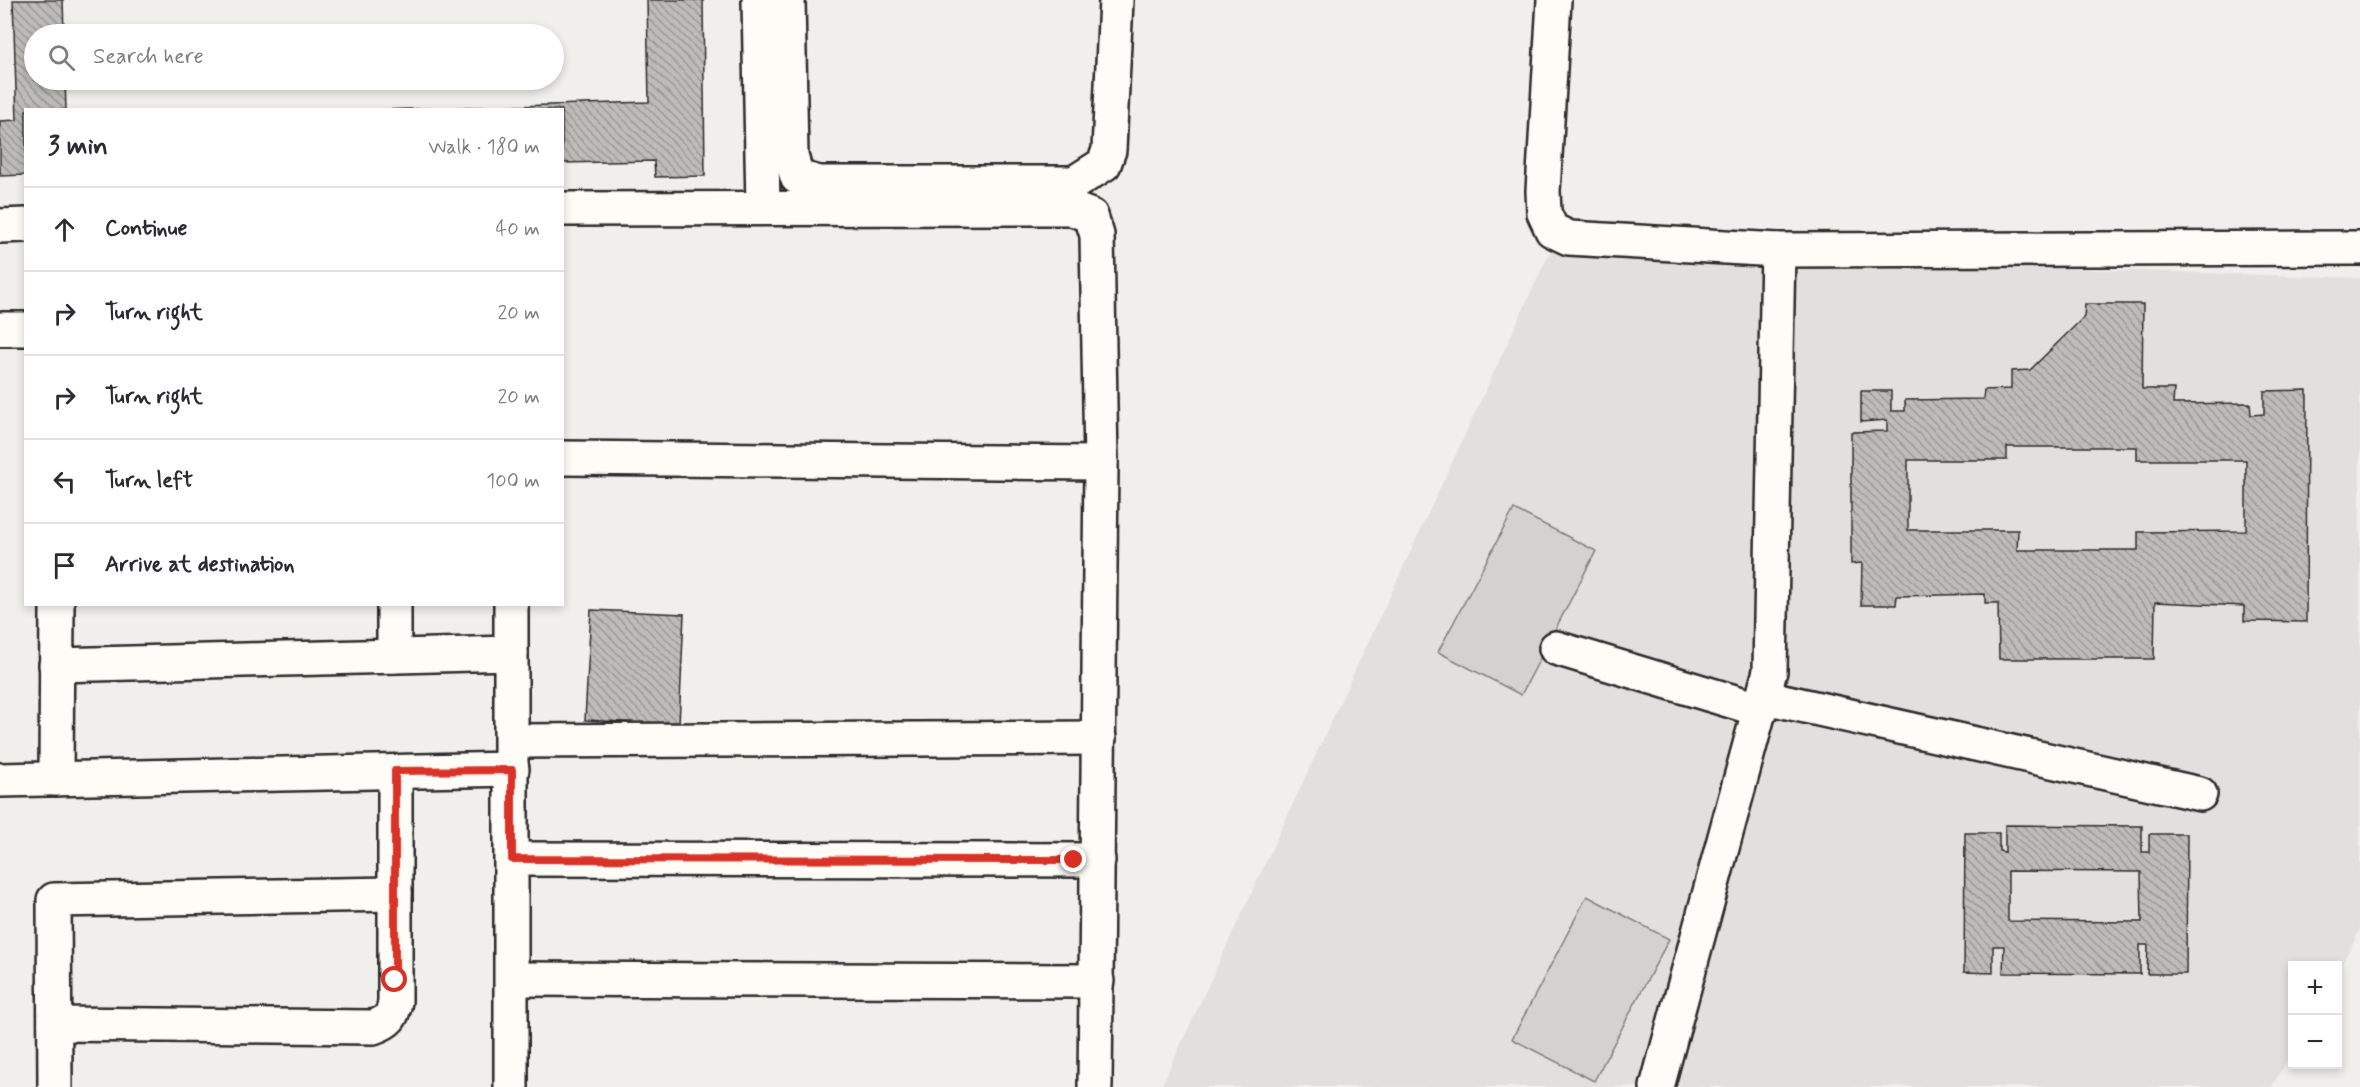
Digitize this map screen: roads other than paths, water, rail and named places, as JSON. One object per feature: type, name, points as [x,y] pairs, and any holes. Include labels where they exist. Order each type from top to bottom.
[{"type":"street","points":[[759,0],[763,207]]},
{"type":"street","points":[[788,0],[791,156],[797,177],[819,183],[1074,183],[1104,164],[1109,150],[1116,0]]},
{"type":"street","points":[[1554,0],[1543,191],[1544,213],[1552,230],[1569,238],[1778,250],[2360,248]]},
{"type":"street","points":[[564,209],[1070,208],[1091,216],[1097,235],[1101,464],[1095,1087]]},
{"type":"street","points":[[0,226],[24,225]]},
{"type":"street","points":[[1657,1087],[1763,703],[1770,662],[1778,250]]},
{"type":"street","points":[[0,329],[24,329]]},
{"type":"street","points":[[564,458],[1101,464]]},
{"type":"street","points":[[56,779],[57,606]]},
{"type":"street","points":[[394,606],[394,656]]},
{"type":"street","points":[[511,606],[513,979],[511,1087]]},
{"type":"street","points":[[1556,648],[1763,703],[2200,794]]},
{"type":"street","points":[[56,665],[511,653]]},
{"type":"street","points":[[0,780],[395,771],[512,755],[1099,738]]},
{"type":"street","points":[[55,1024],[373,1027],[387,1022],[393,1014],[395,1001],[395,771]]},
{"type":"street","points":[[512,859],[1098,860]]},
{"type":"street","points":[[55,1087],[54,900],[395,894]]},
{"type":"street","points":[[513,979],[1097,981]]}]
